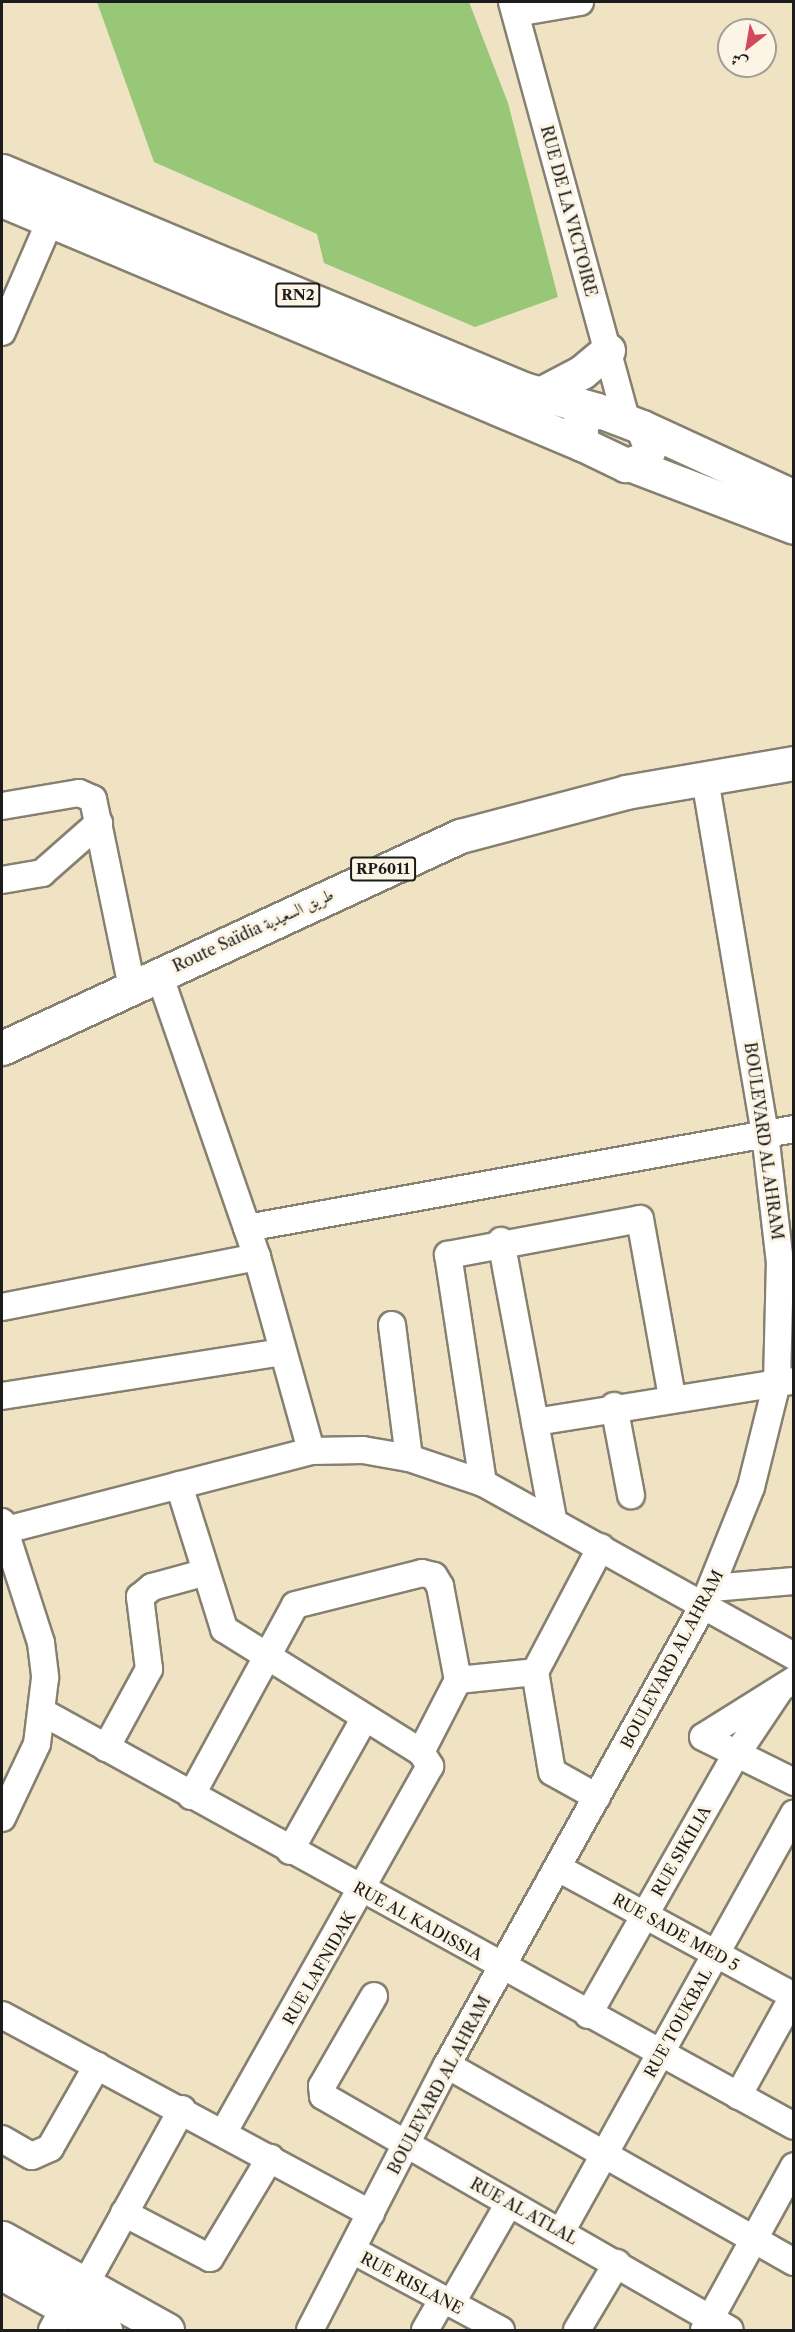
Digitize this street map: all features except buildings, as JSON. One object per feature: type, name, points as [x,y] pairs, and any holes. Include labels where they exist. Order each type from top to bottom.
[{"type":"main road","name":"RN2","points":[[2,171],[538,395],[622,419],[794,497]]},
{"type":"main road","name":"RN2","points":[[2,200],[632,465],[794,527]]},
{"type":"main road","points":[[538,395],[582,372],[608,350]]},
{"type":"main road","points":[[582,444],[580,421],[622,419],[650,439],[649,453],[632,465]]},
{"type":"main road","name":"Route Saïdia طريق السعيدية","points":[[2,1048],[460,836],[526,815],[792,763]]},
{"type":"main road","points":[[2,2238],[67,2308],[167,2331]]},
{"type":"main road","points":[[2,2273],[105,2331]]},
{"type":"street","points":[[514,7],[580,2]]},
{"type":"street","name":"RUE DE LA VICTOIRE","points":[[514,7],[608,350],[622,419]]},
{"type":"street","points":[[5,317],[50,221]]},
{"type":"street","name":"BOULEVARD AL AHRAM","points":[[310,2331],[354,2252],[405,2145],[447,2065],[708,1596],[751,1487],[785,1382],[780,1263],[765,1134],[705,779]]},
{"type":"street","points":[[2,806],[78,793],[93,799],[145,980],[257,1257],[310,1451]]},
{"type":"street","points":[[2,880],[42,873],[99,823]]},
{"type":"street","points":[[247,1228],[794,1129]]},
{"type":"street","points":[[483,1483],[447,1260],[453,1253],[501,1242],[640,1219],[672,1396]]},
{"type":"street","points":[[501,1242],[553,1520]]},
{"type":"street","points":[[2,1307],[257,1257]]},
{"type":"street","points":[[392,1325],[409,1458]]},
{"type":"street","points":[[2,1396],[282,1352]]},
{"type":"street","points":[[535,1422],[672,1396],[785,1382]]},
{"type":"street","points":[[614,1406],[631,1495]]},
{"type":"street","points":[[4,1805],[33,1754],[44,1713],[41,1643],[3,1527],[310,1451],[363,1450],[409,1458],[483,1483],[602,1547],[708,1596],[794,1656]]},
{"type":"street","points":[[179,1485],[203,1573],[220,1624],[265,1659],[364,1719],[425,1761]]},
{"type":"street","points":[[597,1797],[552,1772],[535,1672],[602,1547]]},
{"type":"street","points":[[106,1748],[149,1669],[140,1597],[152,1587],[203,1573]]},
{"type":"street","points":[[191,1796],[265,1659],[302,1601],[422,1573],[434,1576],[440,1586],[458,1680],[535,1672]]},
{"type":"street","points":[[708,1596],[794,1581]]},
{"type":"street","name":"RUE LAFNIDAK","points":[[224,2132],[363,1891],[425,1761],[458,1680]]},
{"type":"street","points":[[786,1686],[704,1733],[707,1743],[794,1782]]},
{"type":"street","name":"RUE SIKILIA","points":[[588,2015],[736,1755],[786,1686]]},
{"type":"street","name":"RUE AL KADISSIA","points":[[44,1713],[290,1851],[794,2126]]},
{"type":"street","points":[[290,1851],[364,1719]]},
{"type":"street","name":"RUE TOUKBAL","points":[[561,2232],[794,1814]]},
{"type":"street","name":"RUE SADE MED 5","points":[[558,1868],[793,1995]]},
{"type":"street","points":[[738,2096],[793,1995]]},
{"type":"street","name":"RUE AL ATLAL","points":[[374,1996],[322,2090],[330,2100],[405,2145],[617,2263],[714,2327]]},
{"type":"street","points":[[2,2015],[182,2109],[371,2214]]},
{"type":"street","points":[[447,2065],[607,2153],[794,2262]]},
{"type":"street","points":[[2,2139],[32,2156],[50,2148],[97,2066]]},
{"type":"street","points":[[67,2308],[124,2213],[182,2109]]},
{"type":"street","points":[[124,2213],[210,2258],[270,2157]]},
{"type":"street","points":[[714,2327],[753,2239],[793,2168]]},
{"type":"street","points":[[425,2331],[447,2301],[509,2203]]},
{"type":"street","name":"RUE RISLANE","points":[[354,2252],[501,2331]]},
{"type":"street","points":[[577,2331],[617,2263]]},
{"type":"green space","points":[[97,2],[469,2],[508,103],[558,297],[475,327],[324,263],[317,234],[154,162]]}]
